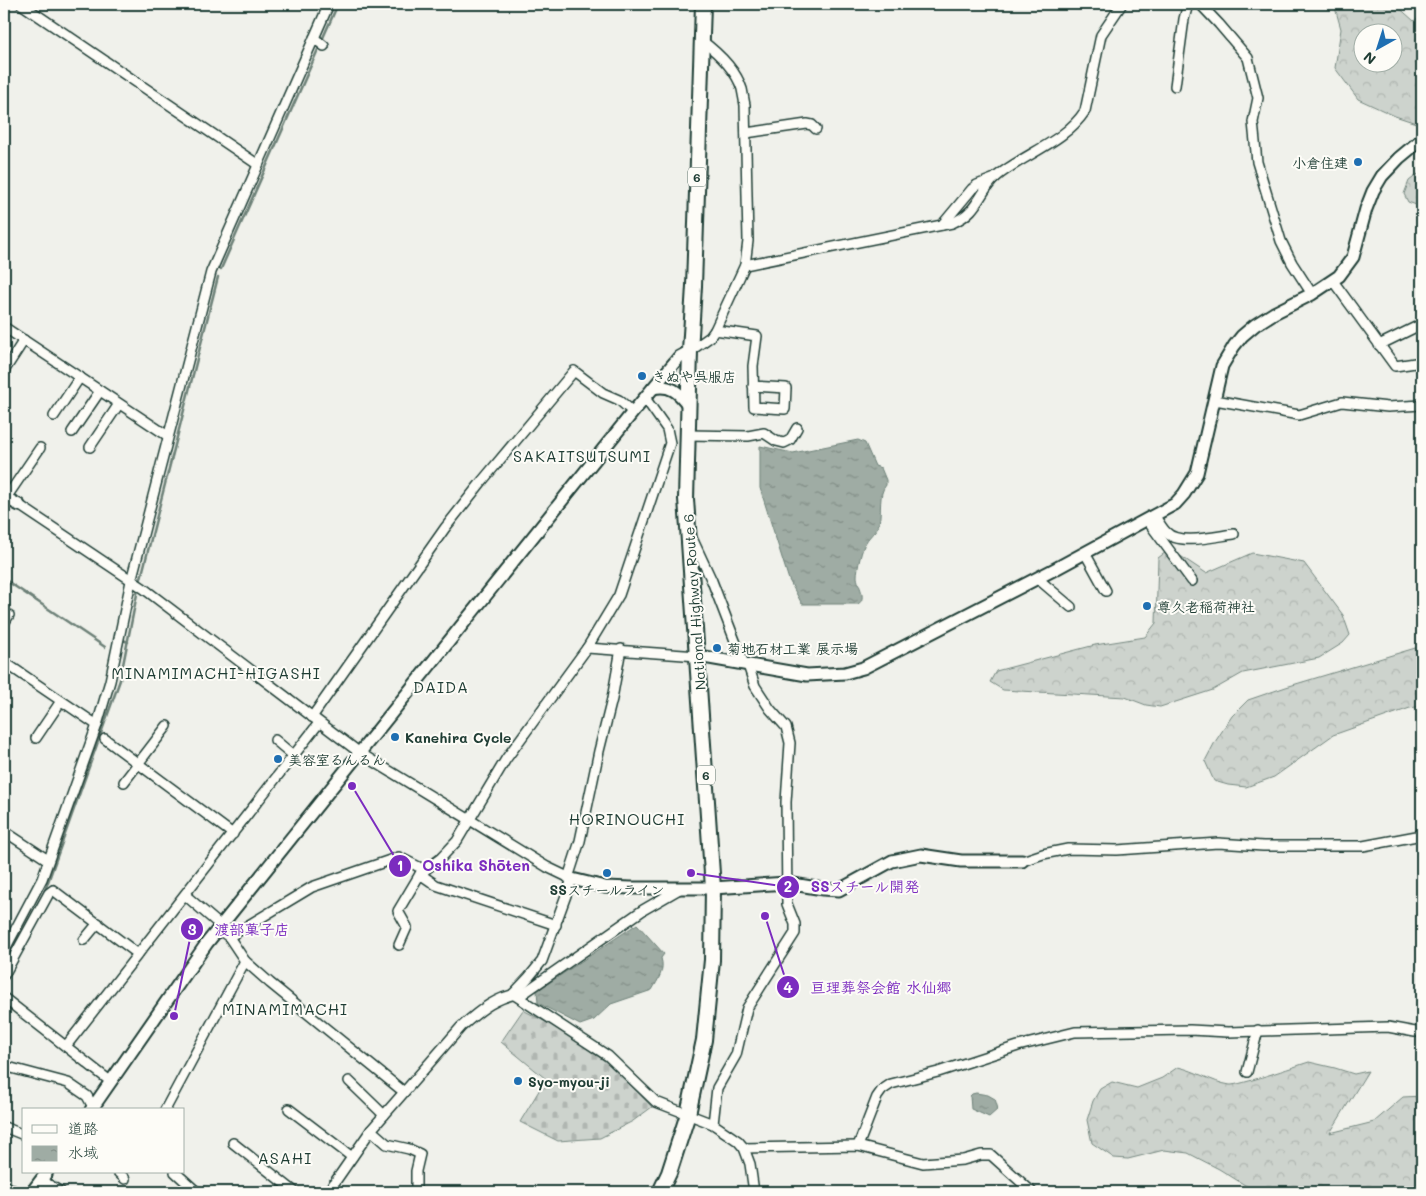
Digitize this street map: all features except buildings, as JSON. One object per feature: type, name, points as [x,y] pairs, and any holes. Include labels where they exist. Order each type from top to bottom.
[{"type":"highway","name":"National Highway Route 6","points":[[660,1192],[669,1173],[688,1114],[704,1040],[712,960],[713,888],[686,499],[703,4]]},
{"type":"street","points":[[21,4],[258,164]]},
{"type":"street","points":[[4,951],[38,886],[110,681],[131,581],[211,272],[329,4]]},
{"type":"street","points":[[942,225],[977,185],[995,178],[1052,141],[1080,119],[1085,112],[1090,94],[1101,35],[1122,4]]},
{"type":"street","points":[[1175,86],[1184,19],[1188,4]]},
{"type":"street","points":[[1200,4],[1248,58],[1258,98],[1253,122],[1256,162],[1282,241],[1292,262],[1312,294]]},
{"type":"street","points":[[314,38],[324,46]]},
{"type":"street","points":[[94,1108],[110,1081],[220,927],[652,388],[679,357],[710,337],[715,330],[746,264],[748,241],[745,105],[742,88],[723,60],[701,40]]},
{"type":"street","points":[[746,133],[807,124],[812,125],[816,130]]},
{"type":"street","points":[[588,648],[698,656],[808,675],[845,673],[863,668],[1175,504],[1184,494],[1197,473],[1222,366],[1242,336],[1274,313],[1333,281],[1348,266],[1353,257],[1366,208],[1373,191],[1382,176],[1399,158],[1422,139]]},
{"type":"street","points":[[746,264],[942,225],[961,219],[974,208],[995,178]]},
{"type":"street","points":[[1333,281],[1395,366],[1422,362]]},
{"type":"street","points":[[1379,345],[1422,324]]},
{"type":"street","points":[[4,327],[168,436]]},
{"type":"street","points":[[715,330],[757,336],[752,366],[753,386]]},
{"type":"street","points":[[4,371],[24,340]]},
{"type":"street","points":[[66,1046],[294,756],[316,720],[445,528],[574,371],[603,393],[619,400],[633,412]]},
{"type":"street","points":[[54,416],[80,378]]},
{"type":"street","points":[[652,388],[659,386],[669,387],[679,393],[688,405]]},
{"type":"street","points":[[72,432],[100,391]]},
{"type":"street","points":[[399,945],[407,927],[398,911],[423,872],[440,859],[458,841],[506,759],[588,648],[619,595],[670,443],[667,429],[644,398]]},
{"type":"street","points":[[1215,400],[1274,412],[1299,414],[1342,402],[1388,408],[1422,405]]},
{"type":"street","points":[[90,447],[119,404]]},
{"type":"street","points":[[688,435],[748,436],[764,433],[776,441],[784,443],[790,440],[797,428]]},
{"type":"street","points":[[40,448],[5,497],[143,588],[360,753],[547,867],[570,879],[605,887],[713,888],[787,883],[839,890],[892,861],[921,855],[961,861],[1022,861],[1068,849],[1117,850],[1218,843],[1263,846],[1363,846],[1422,834]]},
{"type":"street","points":[[1151,518],[1174,538],[1185,540],[1234,534]]},
{"type":"street","points":[[1151,518],[1192,581]]},
{"type":"street","points":[[689,531],[756,686],[770,710],[786,727],[790,743],[786,802],[787,904],[796,924],[795,934],[747,1008],[736,1054],[717,1088],[713,1124]]},
{"type":"street","points":[[1085,553],[1106,591]]},
{"type":"street","points":[[1037,578],[1071,607]]},
{"type":"street","points":[[513,994],[542,961],[556,925],[582,833],[598,751],[612,699],[621,649]]},
{"type":"street","points":[[4,662],[96,725]]},
{"type":"street","points":[[36,738],[61,701]]},
{"type":"street","points":[[124,782],[167,726]]},
{"type":"street","points":[[105,739],[232,834]]},
{"type":"street","points":[[275,740],[294,756]]},
{"type":"street","points":[[4,830],[48,860]]},
{"type":"street","points":[[229,937],[312,887],[399,857],[423,872],[436,885],[455,893],[479,899],[556,925]]},
{"type":"street","points":[[328,1192],[384,1114],[478,1011],[494,1001],[513,994],[524,993],[644,910],[684,887]]},
{"type":"street","points":[[4,975],[49,893],[53,890],[138,954]]},
{"type":"street","points":[[185,895],[220,927],[245,961],[404,1092]]},
{"type":"street","points":[[84,940],[98,923]]},
{"type":"street","points":[[166,1108],[245,961]]},
{"type":"street","points":[[513,994],[608,1056],[656,1102],[713,1124],[738,1141],[744,1148],[753,1178],[754,1192]]},
{"type":"street","points":[[4,998],[110,1081]]},
{"type":"street","points":[[858,1146],[877,1097],[882,1090],[891,1084],[938,1072],[1002,1051],[1075,1032],[1190,1030],[1228,1032],[1388,1027],[1415,1032],[1422,1031]]},
{"type":"street","points":[[1247,1072],[1258,1030]]},
{"type":"street","points":[[4,1066],[68,1083],[87,1096],[93,1108]]},
{"type":"street","points":[[349,1081],[384,1114]]},
{"type":"street","points":[[289,1109],[352,1157]]},
{"type":"street","points":[[4,1127],[22,1134]]},
{"type":"street","points":[[371,1130],[387,1144],[409,1149],[420,1154],[416,1170],[416,1192]]},
{"type":"street","points":[[233,1144],[295,1192]]},
{"type":"street","points":[[744,1148],[858,1146],[923,1164],[963,1160],[982,1155],[991,1156],[1032,1192]]},
{"type":"street","points":[[177,1174],[197,1192]]},
{"type":"street","points":[[32,1192],[44,1176],[61,1192]]},
{"type":"street","points":[[4,1185],[16,1192]]},
{"type":"green space","points":[[1334,4],[1395,4],[1414,21],[1422,14],[1422,125],[1395,116],[1358,99],[1335,68],[1341,29]]},
{"type":"green space","points":[[1422,171],[1422,207],[1408,202],[1404,194],[1409,181]]},
{"type":"green space","points":[[1170,549],[1206,573],[1252,553],[1304,563],[1343,615],[1350,635],[1343,643],[1319,658],[1243,673],[1213,690],[1160,707],[1146,705],[1125,697],[1003,690],[990,682],[996,671],[1095,645],[1145,637],[1156,623],[1158,558]]},
{"type":"green space","points":[[1422,646],[1422,706],[1410,708],[1333,735],[1274,777],[1246,787],[1214,781],[1205,761],[1232,716],[1248,700]]},
{"type":"green space","points":[[523,1010],[561,1030],[613,1067],[652,1107],[633,1121],[600,1138],[558,1141],[520,1122],[546,1079],[501,1042]]},
{"type":"green space","points":[[1309,1062],[1354,1074],[1368,1071],[1330,1133],[1374,1122],[1403,1097],[1422,1096],[1422,1192],[1270,1192],[1248,1187],[1188,1153],[1164,1150],[1128,1159],[1114,1158],[1092,1143],[1087,1120],[1093,1101],[1100,1089],[1112,1082],[1137,1088],[1162,1078],[1178,1067],[1230,1085]]},
{"type":"water","points":[[858,440],[865,443],[875,466],[881,468],[886,480],[881,498],[878,526],[864,545],[861,553],[857,580],[862,595],[861,601],[858,604],[802,604],[789,580],[760,488],[760,446],[793,453]]},
{"type":"water","points":[[637,924],[664,954],[661,958],[662,967],[660,975],[652,990],[611,1004],[594,1020],[580,1025],[538,1003],[537,991]]},
{"type":"water","points":[[976,1093],[988,1095],[995,1099],[998,1109],[989,1117],[971,1109],[970,1096]]},
{"type":"waterway","points":[[322,40],[338,4]]},
{"type":"waterway","points":[[221,269],[320,45]]},
{"type":"waterway","points":[[140,582],[218,277]]},
{"type":"waterway","points":[[4,579],[105,647]]},
{"type":"waterway","points":[[44,893],[120,680],[138,589]]},
{"type":"waterway","points":[[120,655],[123,640],[128,642]]},
{"type":"place","name":"小倉住建","points":[[1358,162]]},
{"type":"place","name":"きぬや呉服店","points":[[642,376]]},
{"type":"place","name":"尊久老稲荷神社","points":[[1147,606]]},
{"type":"place","name":"菊地石材工業 展示場","points":[[717,648]]},
{"type":"place","name":"Kanehira Cycle","points":[[395,737]]},
{"type":"place","name":"美容室るんるん","points":[[278,759]]},
{"type":"place","name":"Oshika Shōten","points":[[352,786]]},
{"type":"place","name":"SSスチールライン","points":[[607,873]]},
{"type":"place","name":"SSスチール開発","points":[[691,873]]},
{"type":"place","name":"亘理葬祭会館 水仙郷","points":[[765,916]]},
{"type":"place","name":"渡部菓子店","points":[[174,1016]]},
{"type":"place","name":"Syo-myou-ji","points":[[518,1081]]},
{"type":"district","name":"SAKAITSUTSUMI","points":[[582,455]]},
{"type":"district","name":"MINAMIMACHI-HIGASHI","points":[[216,672]]},
{"type":"district","name":"DAIDA","points":[[441,686]]},
{"type":"district","name":"HORINOUCHI","points":[[627,818]]},
{"type":"district","name":"MINAMIMACHI","points":[[285,1008]]},
{"type":"district","name":"ASAHI","points":[[285,1157]]}]
